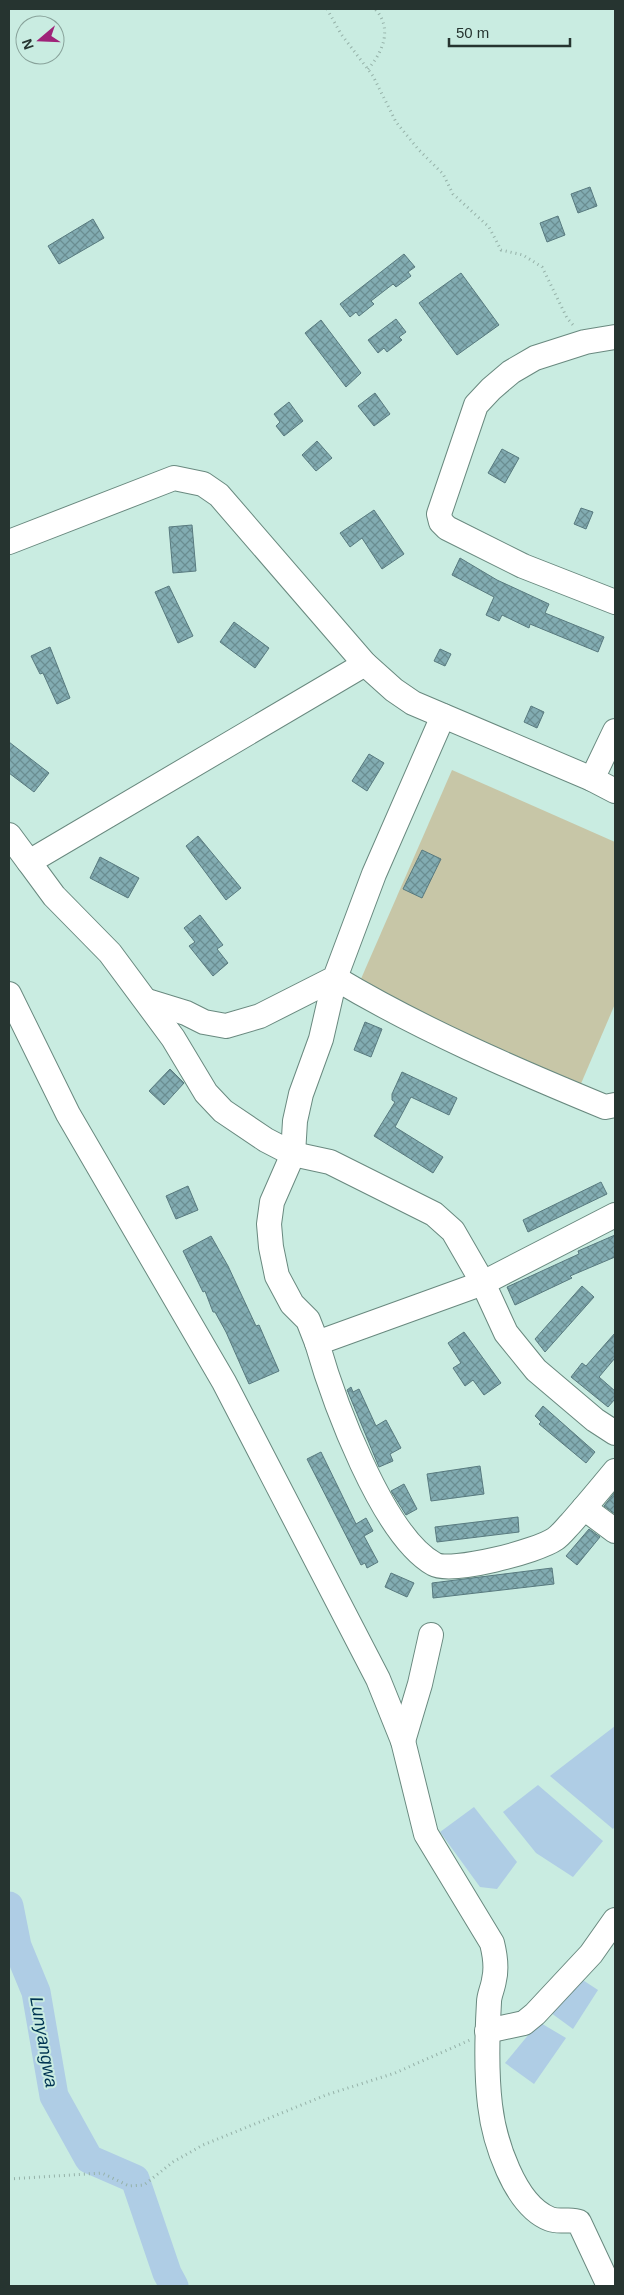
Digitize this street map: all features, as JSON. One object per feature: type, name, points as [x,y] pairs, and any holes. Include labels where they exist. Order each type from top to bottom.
[{"type":"street","points":[[615,337],[585,342],[535,358],[511,372],[476,405],[438,514],[441,522],[447,528],[523,566],[615,602]]},
{"type":"street","points":[[9,542],[174,478],[204,484],[219,495],[365,664],[394,690],[414,703],[592,779],[615,791]]},
{"type":"street","points":[[29,862],[365,664]]},
{"type":"street","points":[[443,716],[374,874],[335,978],[321,1039],[299,1103],[295,1121],[293,1154],[272,1202],[270,1224],[271,1247],[277,1276],[284,1292],[308,1320],[341,1416],[358,1455],[387,1509],[402,1534],[417,1552],[436,1566],[468,1564],[503,1558],[538,1548],[556,1539],[615,1471]]},
{"type":"street","points":[[592,779],[615,730]]},
{"type":"street","points":[[9,835],[54,896],[110,953],[173,1038],[206,1093],[217,1105],[266,1140],[293,1154],[330,1162],[434,1214],[453,1230],[483,1283],[506,1333],[536,1370],[595,1420],[615,1433]]},
{"type":"street","points":[[146,1001],[186,1013],[204,1022],[226,1026],[260,1016],[335,978]]},
{"type":"street","points":[[335,978],[368,998],[520,1072],[605,1107],[615,1105]]},
{"type":"street","points":[[9,994],[68,1114],[228,1391],[378,1679],[403,1741],[426,1834],[492,1942],[496,1961],[495,1979],[489,1999],[487,2031],[490,2106],[498,2142],[510,2174],[522,2196],[542,2214],[559,2221],[575,2220],[579,2222],[609,2286]]},
{"type":"street","points":[[317,1343],[483,1283],[615,1215]]},
{"type":"street","points":[[584,1508],[615,1531]]},
{"type":"street","points":[[403,1741],[420,1684],[431,1635]]},
{"type":"street","points":[[487,2031],[524,2023],[535,2014],[591,1954],[615,1920]]},
{"type":"path","points":[[327,9],[341,34],[368,69],[396,122],[418,149],[443,174],[453,194],[489,227],[501,250],[523,255],[542,267],[568,318],[585,342]]},
{"type":"path","points":[[368,69],[380,55],[386,33],[382,16],[375,9]]},
{"type":"path","points":[[9,2179],[102,2173],[129,2186],[144,2185],[173,2162],[203,2145],[326,2096],[386,2077],[487,2031]]},
{"type":"green space","points":[[452,770],[615,842],[615,1004],[580,1086],[357,988]]},
{"type":"water","points":[[615,1726],[615,1826],[613,1829],[550,1776]]},
{"type":"water","points":[[538,1785],[603,1841],[573,1877],[536,1853],[503,1812]]},
{"type":"water","points":[[474,1807],[517,1862],[497,1889],[480,1887],[440,1832]]},
{"type":"water","points":[[575,1975],[598,1990],[573,2029],[547,2010]]},
{"type":"water","points":[[539,2022],[566,2038],[534,2084],[505,2063]]},
{"type":"building","points":[[590,187],[597,206],[578,213],[571,194]]},
{"type":"building","points":[[558,216],[565,235],[547,242],[540,223]]},
{"type":"building","points":[[93,219],[104,238],[59,264],[48,246]]},
{"type":"building","points":[[404,254],[415,267],[408,272],[411,276],[396,287],[393,284],[371,301],[374,304],[359,316],[356,312],[350,317],[340,304]]},
{"type":"building","points":[[461,273],[499,325],[457,355],[419,303]]},
{"type":"building","points":[[396,319],[406,332],[399,337],[402,340],[387,352],[384,348],[378,353],[368,340]]},
{"type":"building","points":[[321,320],[361,373],[346,387],[305,333]]},
{"type":"building","points":[[375,393],[390,414],[374,426],[358,406]]},
{"type":"building","points":[[289,402],[303,421],[284,436],[276,426],[280,422],[274,414]]},
{"type":"building","points":[[317,441],[332,458],[316,471],[302,455]]},
{"type":"building","points":[[502,449],[519,458],[505,483],[488,473]]},
{"type":"building","points":[[581,508],[593,512],[586,529],[574,524]]},
{"type":"building","points":[[374,510],[404,554],[382,569],[362,538],[350,547],[340,533]]},
{"type":"building","points":[[192,525],[196,571],[173,573],[169,527]]},
{"type":"building","points":[[460,558],[497,580],[549,604],[545,613],[604,637],[598,652],[530,624],[529,628],[502,615],[499,621],[486,615],[494,597],[452,575]]},
{"type":"building","points":[[169,586],[193,636],[178,643],[155,592]]},
{"type":"building","points":[[234,622],[269,648],[255,668],[220,642]]},
{"type":"building","points":[[50,647],[70,698],[57,704],[43,673],[40,674],[31,656]]},
{"type":"building","points":[[440,649],[451,654],[445,666],[434,661]]},
{"type":"building","points":[[531,706],[544,712],[537,728],[524,722]]},
{"type":"building","points":[[9,742],[49,773],[34,792],[9,773]]},
{"type":"building","points":[[369,754],[384,763],[367,791],[352,781]]},
{"type":"building","points":[[198,836],[241,888],[226,900],[186,846]]},
{"type":"building","points":[[422,850],[441,859],[422,898],[403,889]]},
{"type":"building","points":[[100,857],[139,878],[128,898],[90,878]]},
{"type":"building","points":[[200,915],[223,945],[217,949],[228,963],[213,976],[189,946],[195,942],[184,928]]},
{"type":"building","points":[[365,1022],[382,1029],[371,1057],[354,1050]]},
{"type":"building","points":[[170,1069],[184,1083],[164,1105],[149,1091]]},
{"type":"building","points":[[402,1072],[457,1098],[449,1115],[411,1097],[395,1127],[443,1157],[433,1173],[374,1136],[395,1102],[392,1100],[392,1094]]},
{"type":"building","points":[[601,1182],[607,1194],[528,1232],[523,1220]]},
{"type":"building","points":[[188,1186],[198,1210],[176,1219],[166,1196]]},
{"type":"building","points":[[615,1235],[615,1257],[570,1276],[572,1278],[515,1305],[507,1287],[579,1254],[578,1251]]},
{"type":"building","points":[[211,1236],[228,1266],[256,1326],[259,1325],[279,1371],[249,1384],[226,1332],[215,1312],[213,1312],[205,1291],[203,1292],[183,1251]]},
{"type":"building","points":[[582,1286],[594,1297],[545,1352],[535,1339]]},
{"type":"building","points":[[464,1332],[501,1383],[484,1395],[473,1380],[465,1386],[453,1368],[461,1363],[448,1343]]},
{"type":"building","points":[[615,1333],[615,1358],[599,1377],[615,1391],[615,1399],[608,1407],[571,1377],[582,1363],[586,1366]]},
{"type":"building","points":[[351,1387],[353,1392],[359,1389],[376,1426],[386,1420],[401,1448],[390,1454],[393,1461],[379,1467],[347,1390]]},
{"type":"building","points":[[543,1406],[595,1452],[586,1463],[539,1424],[541,1422],[535,1416]]},
{"type":"building","points":[[321,1452],[356,1524],[366,1518],[373,1531],[364,1536],[378,1562],[367,1568],[365,1563],[361,1565],[307,1459]]},
{"type":"building","points":[[480,1466],[484,1494],[431,1501],[427,1474]]},
{"type":"building","points":[[404,1484],[417,1509],[406,1515],[391,1491]]},
{"type":"building","points":[[615,1492],[615,1514],[604,1506]]},
{"type":"building","points":[[518,1517],[519,1532],[437,1542],[435,1527]]},
{"type":"building","points":[[589,1529],[600,1537],[577,1565],[566,1556]]},
{"type":"building","points":[[552,1568],[554,1584],[433,1598],[432,1583]]},
{"type":"building","points":[[391,1573],[414,1583],[407,1597],[385,1587]]},
{"type":"waterway","name":"Lunyangwa","points":[[9,1906],[17,1946],[36,1992],[54,2096],[89,2159],[135,2179],[167,2273],[174,2286]]}]
